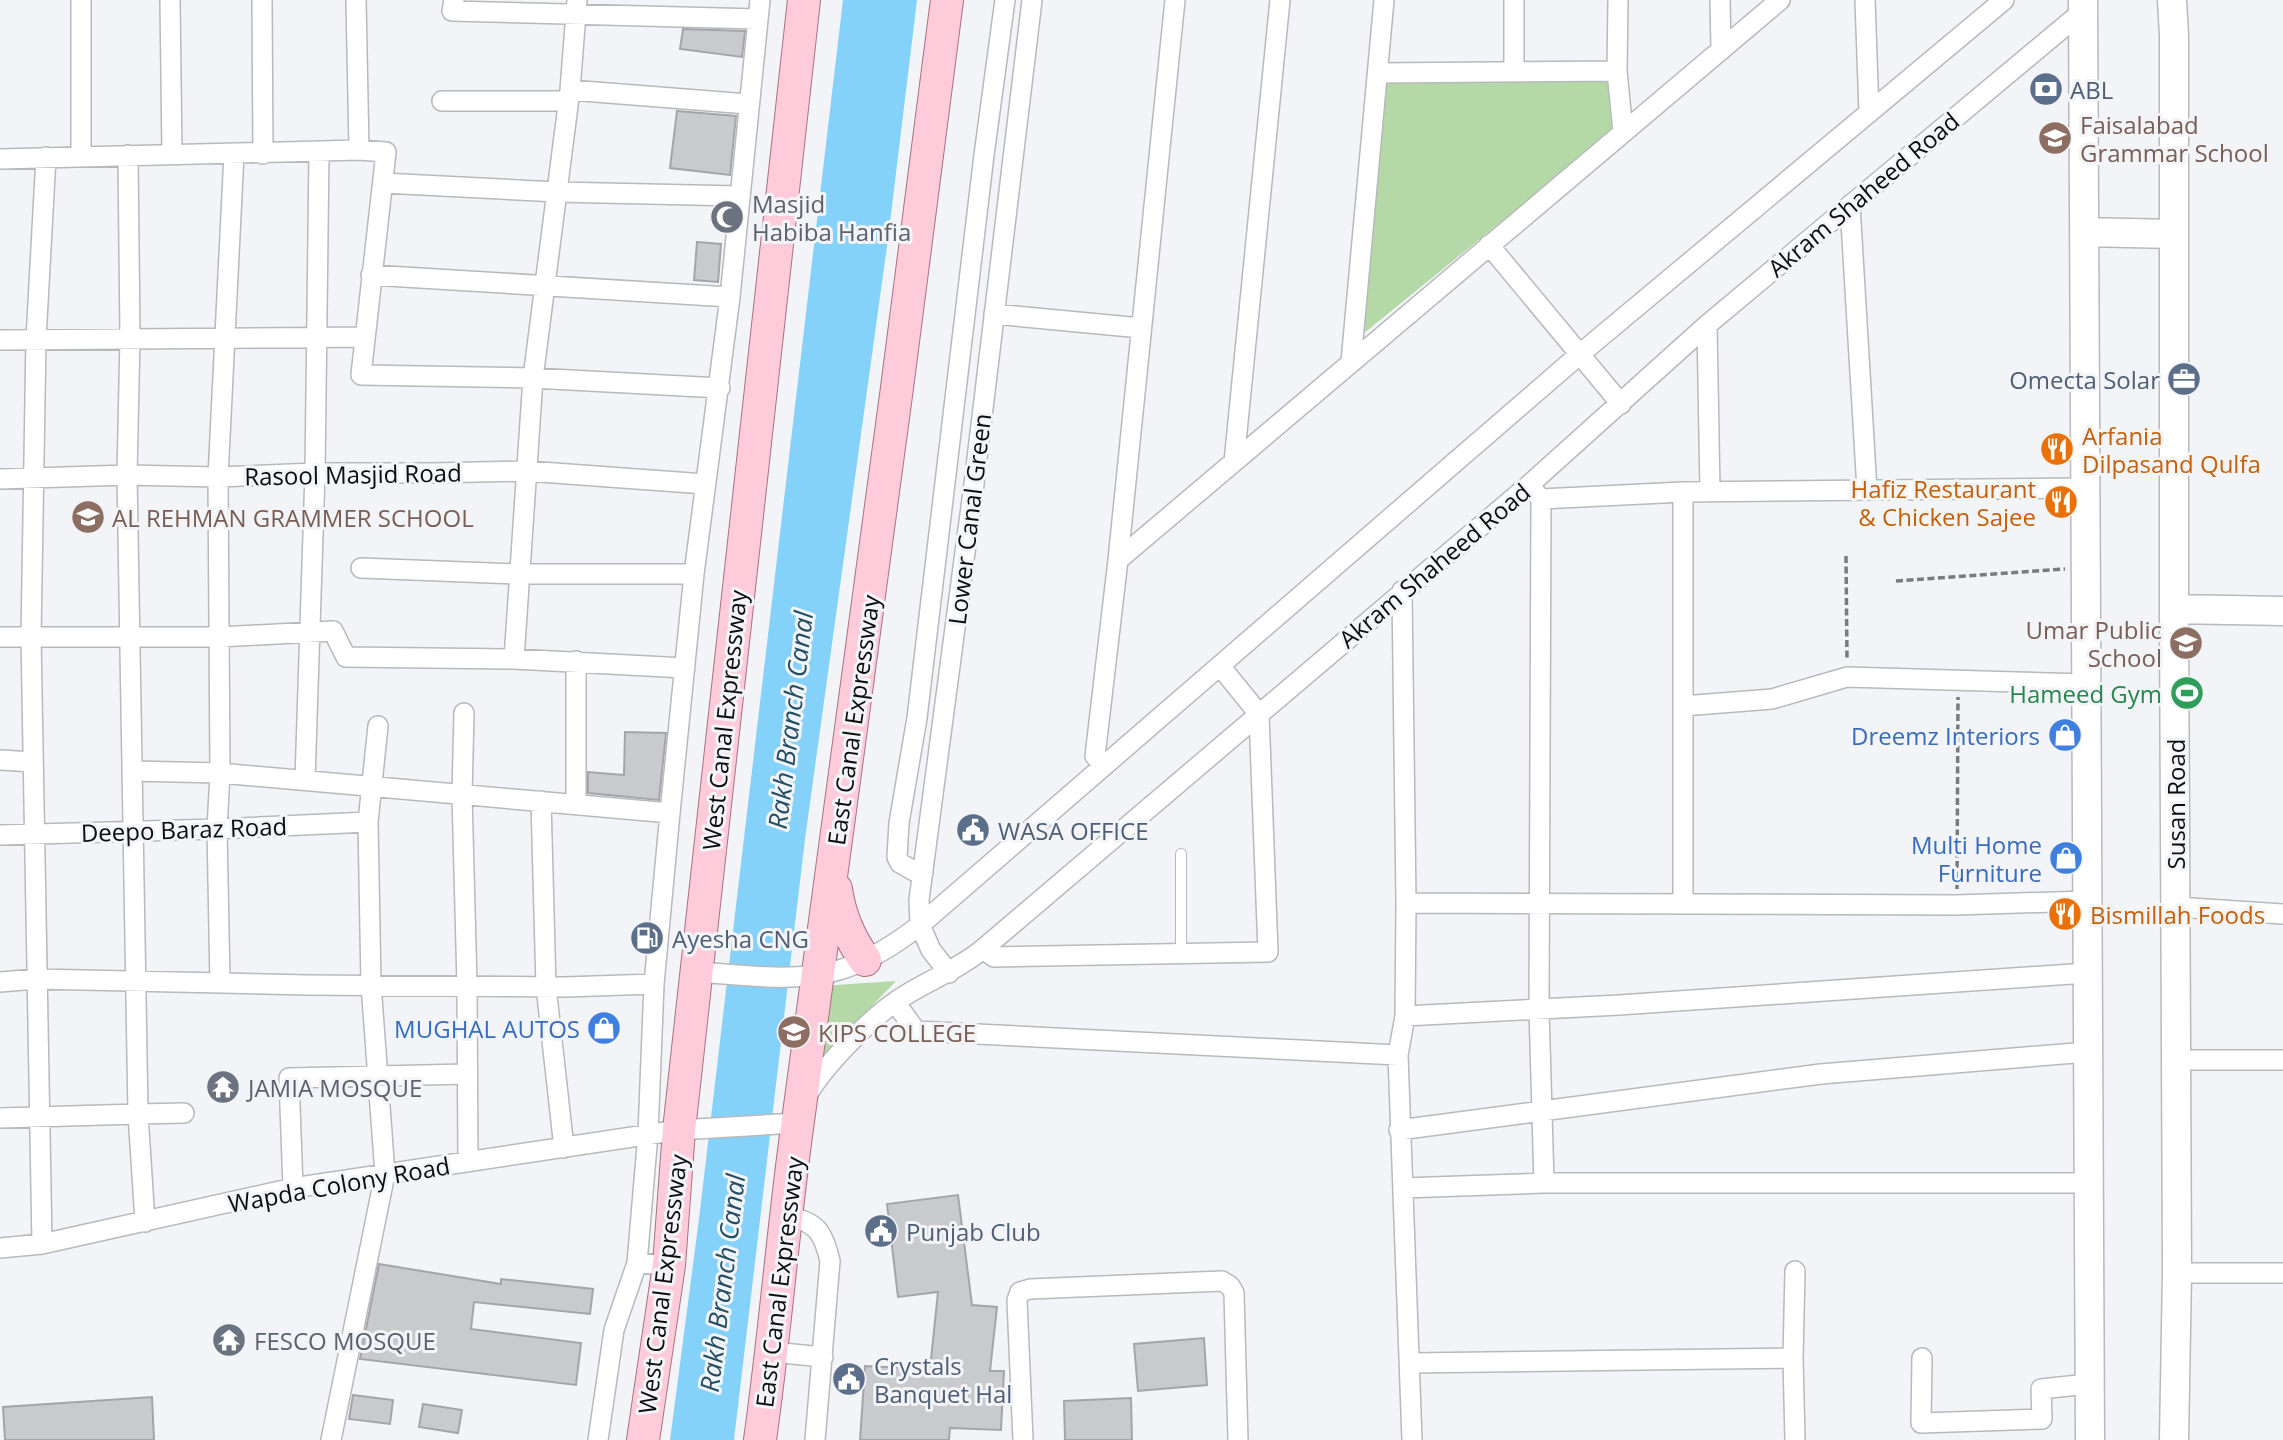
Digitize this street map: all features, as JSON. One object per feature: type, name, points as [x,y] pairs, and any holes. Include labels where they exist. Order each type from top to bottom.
[{"type":"main road","name":"West Canal Expressway","points":[[643,1440],[689,1129],[706,973],[715,799],[804,0]]},
{"type":"main road","name":"East Canal Expressway","points":[[760,1440],[772,1352],[785,1216],[790,1123],[808,975],[839,825],[947,0]]},
{"type":"main road","points":[[839,825],[834,875],[839,909],[850,938],[865,960]]},
{"type":"street","points":[[80,0],[81,156]]},
{"type":"street","points":[[170,0],[173,154]]},
{"type":"street","points":[[262,0],[263,154]]},
{"type":"street","points":[[356,0],[359,150]]},
{"type":"street","points":[[454,0],[452,11],[576,7],[759,10],[720,388],[694,574],[670,813],[654,984],[648,1134],[637,1263],[614,1329],[598,1440]]},
{"type":"street","points":[[923,872],[914,871],[900,863],[897,857],[899,823],[917,718],[1005,0]]},
{"type":"street","name":"Lower Canal Green","points":[[920,925],[919,901],[1032,0]]},
{"type":"street","points":[[1104,766],[1095,756],[1118,559],[1175,0]]},
{"type":"street","points":[[1234,461],[1280,0]]},
{"type":"street","points":[[1351,362],[1384,0]]},
{"type":"street","points":[[1514,0],[1514,72]]},
{"type":"street","points":[[1618,0],[1618,71],[1623,132]]},
{"type":"street","points":[[1720,0],[1721,49]]},
{"type":"street","points":[[1118,559],[1780,0]]},
{"type":"street","points":[[1865,0],[1869,113]]},
{"type":"street","points":[[706,973],[808,975],[840,970],[883,951],[920,925],[1580,354],[2004,0]]},
{"type":"street","name":"Susan Road","points":[[2172,0],[2177,1060],[2174,1440]]},
{"type":"street","points":[[2083,6],[2090,1440]]},
{"type":"street","name":"Akram Shaheed Road","points":[[790,1123],[820,1077],[865,1028],[895,1002],[949,973],[983,949],[1402,591],[1535,492],[1620,404],[1707,325],[2083,6]]},
{"type":"street","points":[[514,659],[533,378],[569,96],[576,7]]},
{"type":"street","points":[[1378,73],[1618,71]]},
{"type":"street","points":[[442,101],[569,96],[748,104]]},
{"type":"street","points":[[0,159],[359,150],[386,152],[361,375],[533,378],[720,388]]},
{"type":"street","points":[[305,780],[315,473],[319,152]]},
{"type":"street","points":[[220,983],[217,830],[220,773],[218,477],[233,154]]},
{"type":"street","points":[[128,155],[129,638],[138,1114],[145,1222]]},
{"type":"street","points":[[42,1244],[31,637],[36,339],[46,157]]},
{"type":"street","points":[[383,183],[557,192],[739,196]]},
{"type":"street","points":[[1850,205],[1867,490]]},
{"type":"street","points":[[2084,232],[2174,233]]},
{"type":"street","points":[[1489,245],[1620,404]]},
{"type":"street","points":[[371,275],[730,297]]},
{"type":"street","points":[[994,314],[1141,328]]},
{"type":"street","points":[[1707,325],[1710,492]]},
{"type":"street","points":[[0,340],[365,337]]},
{"type":"street","name":"Rasool Masjid Road","points":[[0,479],[527,471],[705,484]]},
{"type":"street","points":[[1544,1183],[1539,1009],[1542,904],[1535,492],[2085,488]]},
{"type":"street","points":[[1683,492],[1683,904]]},
{"type":"street","points":[[361,568],[518,574],[694,574]]},
{"type":"street","points":[[1402,591],[1406,903],[1405,1016],[1398,1055],[1412,1440]]},
{"type":"street","points":[[2174,609],[2283,611]]},
{"type":"street","points":[[0,637],[220,637],[333,631],[346,657],[514,659],[685,668]]},
{"type":"street","points":[[576,662],[576,803]]},
{"type":"street","points":[[983,949],[994,957],[1268,952],[1259,714],[1220,666]]},
{"type":"street","points":[[1683,706],[1772,699],[1847,677],[2085,684]]},
{"type":"street","points":[[464,713],[462,795],[468,1162]]},
{"type":"street","points":[[331,1440],[386,1174],[370,984],[368,822],[378,726]]},
{"type":"street","points":[[0,760],[33,762]]},
{"type":"street","points":[[132,771],[220,773],[670,813]]},
{"type":"street","points":[[541,801],[546,987],[564,1148]]},
{"type":"street","name":"Deepo Baraz Road","points":[[0,835],[217,830],[368,822]]},
{"type":"street","points":[[1406,903],[1956,905],[2086,901]]},
{"type":"street","points":[[2176,907],[2283,914]]},
{"type":"street","points":[[920,925],[931,950],[949,973]]},
{"type":"street","points":[[1405,1016],[2087,973]]},
{"type":"street","points":[[0,982],[36,979],[546,987],[654,984]]},
{"type":"street","points":[[895,1002],[916,1031],[1398,1055]]},
{"type":"street","points":[[1399,1130],[1821,1074],[2087,1052]]},
{"type":"street","points":[[2177,1060],[2283,1060]]},
{"type":"street","points":[[293,1188],[289,1078],[467,1074]]},
{"type":"street","points":[[0,1118],[184,1112]]},
{"type":"street","name":"Wapda Colony Road","points":[[0,1248],[42,1244],[293,1188],[648,1134],[790,1123]]},
{"type":"street","points":[[1403,1188],[1544,1183],[2088,1183]]},
{"type":"street","points":[[785,1216],[806,1220],[820,1232],[830,1261],[815,1440]]},
{"type":"street","points":[[637,1263],[668,1265]]},
{"type":"street","points":[[1795,1271],[1795,1440]]},
{"type":"street","points":[[2177,1273],[2283,1273]]},
{"type":"street","points":[[1023,1440],[1017,1300],[1020,1292],[1030,1289],[1222,1281],[1230,1286],[1234,1293],[1238,1440]]},
{"type":"street","points":[[772,1352],[823,1357]]},
{"type":"street","points":[[1411,1363],[1793,1358]]},
{"type":"street","points":[[1922,1358],[1921,1423],[2042,1419],[2041,1389],[2088,1384]]},
{"type":"lane","points":[[1181,854],[1181,954]]},
{"type":"path","points":[[1846,556],[1847,677]]},
{"type":"path","points":[[1896,580],[2085,567]]},
{"type":"path","points":[[1956,905],[1959,681]]},
{"type":"green space","points":[[1608,76],[1614,130],[1358,338],[1383,79]]},
{"type":"green space","points":[[896,981],[815,1065],[821,986]]},
{"type":"water","name":"Rakh Branch Canal","points":[[843,0],[917,0],[888,239],[805,839],[734,1440],[670,1440],[699,1219]]},
{"type":"building","points":[[683,29],[745,31],[742,57],[680,49]]},
{"type":"building","points":[[677,111],[736,116],[730,175],[670,168]]},
{"type":"building","points":[[697,242],[721,244],[718,282],[694,280]]},
{"type":"building","points":[[625,732],[666,733],[659,800],[588,793],[588,772],[624,775]]},
{"type":"building","points":[[958,1195],[972,1305],[997,1307],[990,1371],[1004,1371],[1001,1430],[950,1428],[949,1440],[860,1440],[865,1366],[930,1369],[938,1292],[898,1297],[887,1204]]},
{"type":"building","points":[[379,1264],[501,1284],[501,1279],[593,1289],[590,1314],[474,1302],[471,1329],[581,1343],[576,1385],[360,1359]]},
{"type":"building","points":[[1204,1338],[1207,1385],[1138,1391],[1134,1344]]},
{"type":"building","points":[[353,1395],[393,1400],[390,1424],[349,1419]]},
{"type":"building","points":[[152,1397],[154,1440],[5,1440],[3,1407]]},
{"type":"building","points":[[1131,1398],[1132,1440],[1065,1440],[1064,1401]]},
{"type":"building","points":[[423,1404],[462,1410],[458,1433],[419,1427]]},
{"type":"place","name":"ABL","points":[[2046,89]]},
{"type":"place","name":"Faisalabad Grammar School","points":[[2055,138]]},
{"type":"place","name":"Masjid Habiba Hanfia","points":[[727,217]]},
{"type":"place","name":"Omecta Solar","points":[[2184,379]]},
{"type":"place","name":"Arfania Dilpasand Qulfa","points":[[2057,449]]},
{"type":"place","name":"Hafiz Restaurant & Chicken Sajee","points":[[2061,502]]},
{"type":"place","name":"AL REHMAN GRAMMER SCHOOL","points":[[88,517]]},
{"type":"place","name":"Umar Public School","points":[[2186,643]]},
{"type":"place","name":"Hameed Gym","points":[[2187,693]]},
{"type":"place","name":"Dreemz Interiors","points":[[2065,735]]},
{"type":"place","name":"WASA OFFICE","points":[[973,830]]},
{"type":"place","name":"Multi Home Furniture","points":[[2066,858]]},
{"type":"place","name":"Bismillah Foods","points":[[2065,914]]},
{"type":"place","name":"Ayesha CNG","points":[[647,938]]},
{"type":"place","name":"MUGHAL AUTOS","points":[[604,1028]]},
{"type":"place","name":"KIPS COLLEGE","points":[[794,1032]]},
{"type":"place","name":"JAMIA MOSQUE","points":[[223,1087]]},
{"type":"place","name":"Punjab Club","points":[[881,1231]]},
{"type":"place","name":"FESCO MOSQUE","points":[[229,1340]]},
{"type":"place","name":"Crystals Banquet Hal","points":[[849,1379]]}]
